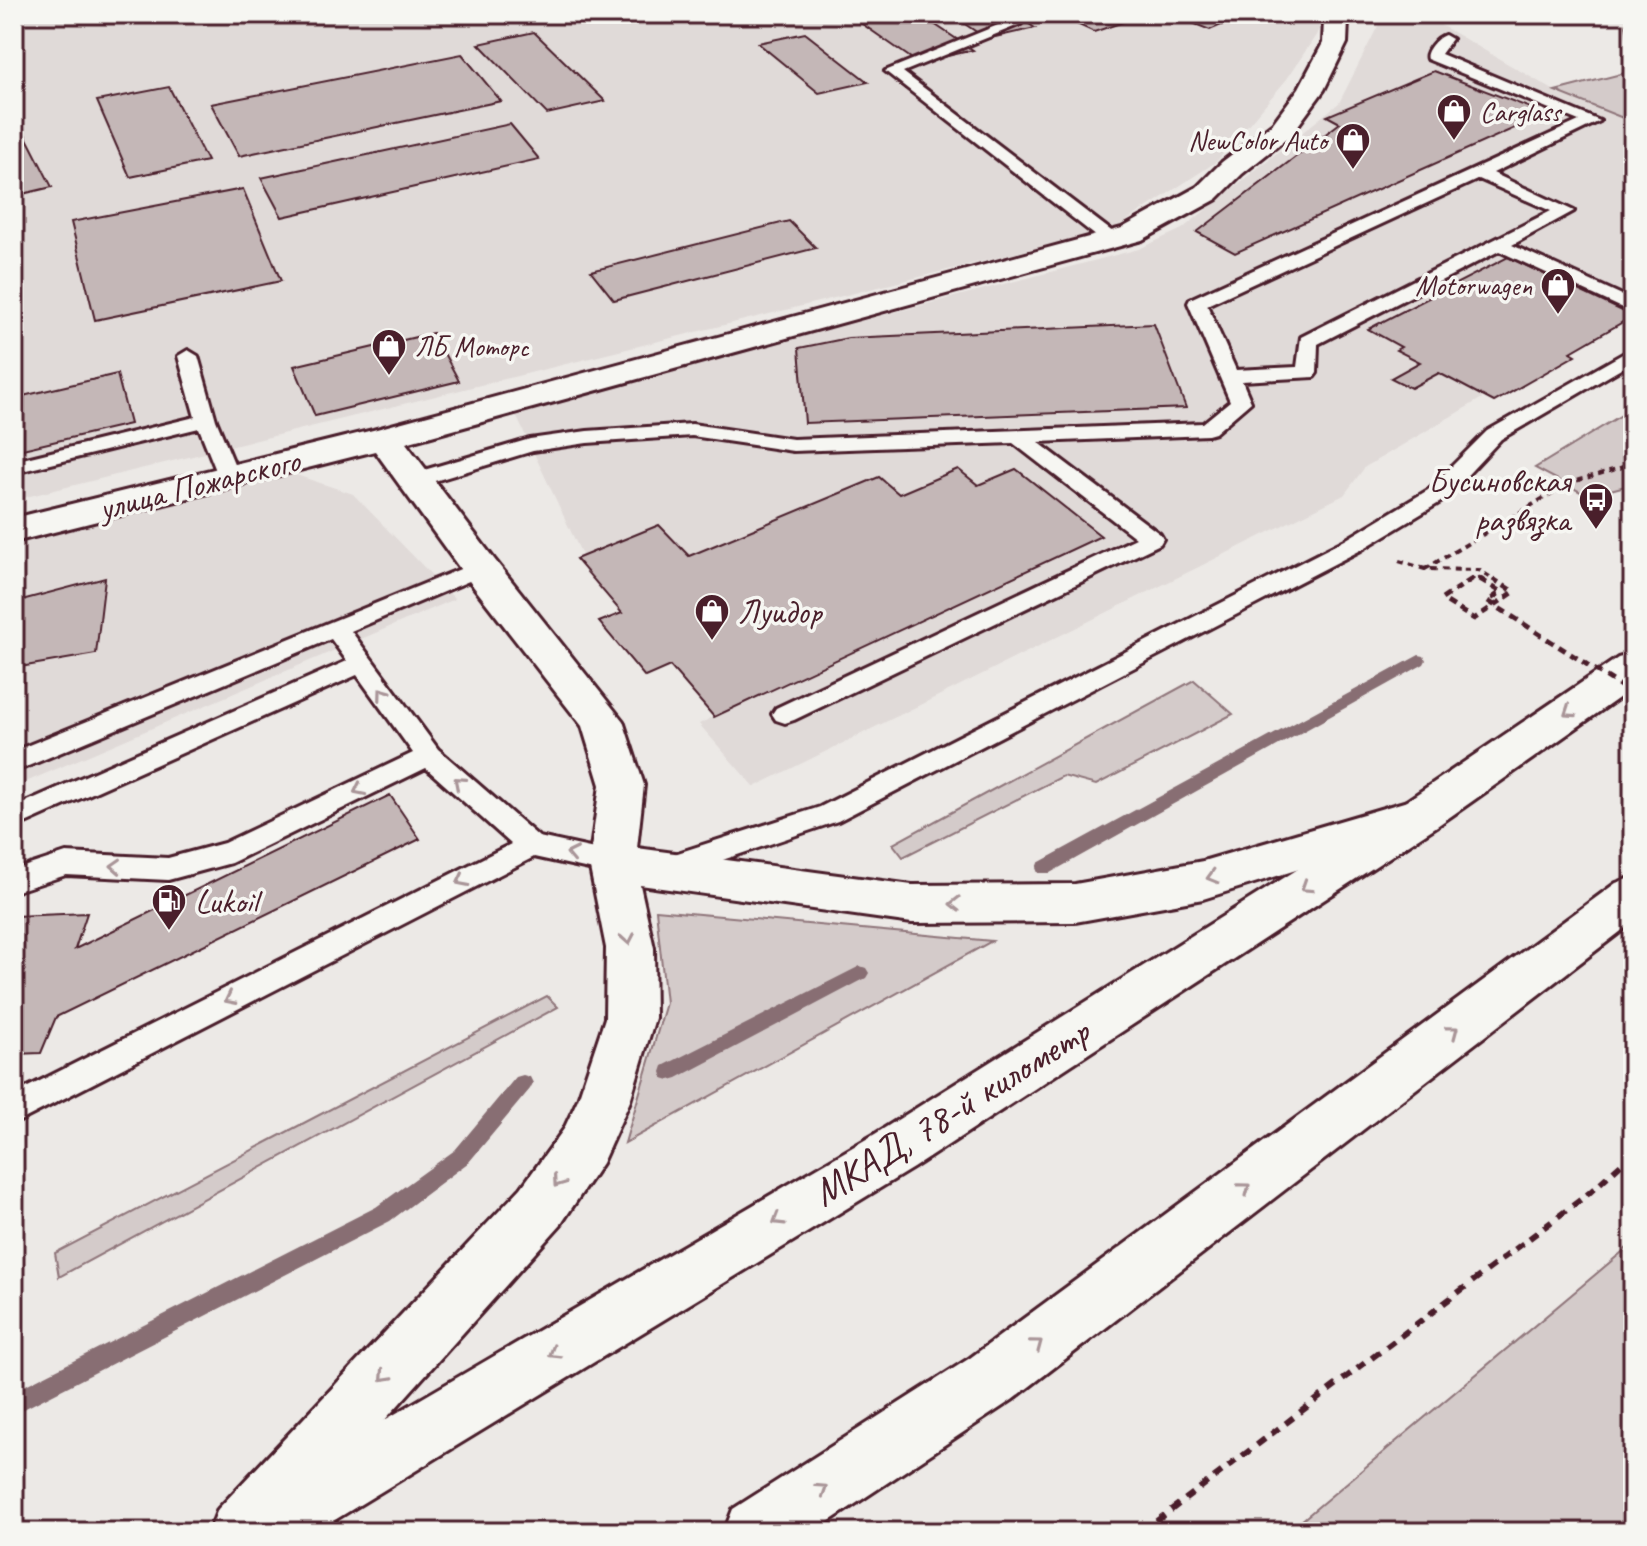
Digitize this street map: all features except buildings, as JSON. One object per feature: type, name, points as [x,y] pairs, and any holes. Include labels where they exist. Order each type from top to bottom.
[{"type":"main road","name":"улица Пожарского","points":[[14,530],[384,438],[1132,234],[1207,193],[1232,168],[1282,129],[1311,90],[1335,43],[1336,20],[1332,14]]},
{"type":"main road","points":[[241,1532],[541,1206],[583,1146],[604,1101],[630,1018],[630,948],[637,866],[622,785],[602,721],[480,568],[384,438]]},
{"type":"main road","name":"МКАД, 78-й километр","points":[[255,1532],[894,1151],[1421,814],[1633,668]]},
{"type":"main road","points":[[637,866],[912,904],[1075,903],[1203,880],[1421,814]]},
{"type":"main road","points":[[756,1532],[991,1379],[1633,896]]},
{"type":"lane","points":[[999,14],[1014,24],[892,71],[1112,240]]},
{"type":"lane","points":[[415,480],[530,445],[587,437],[692,430],[793,445],[1208,429],[1241,402],[1197,303],[1592,121],[1432,56],[1445,39]]},
{"type":"lane","points":[[1229,376],[1307,373],[1308,341],[1565,211],[1479,173]]},
{"type":"lane","points":[[1499,245],[1633,307]]},
{"type":"lane","points":[[336,628],[429,756],[531,846],[637,866],[829,814],[1353,545],[1436,495],[1494,435],[1633,354]]},
{"type":"lane","points":[[188,356],[206,420],[229,478]]},
{"type":"lane","points":[[14,467],[206,420]]},
{"type":"lane","points":[[785,714],[1152,539],[1019,437]]},
{"type":"lane","points":[[14,762],[480,568]]},
{"type":"lane","points":[[14,818],[361,664]]},
{"type":"lane","points":[[14,881],[66,864],[168,869],[231,852],[429,756]]},
{"type":"lane","points":[[14,1110],[531,846]]},
{"type":"path","points":[[1633,464],[1569,483],[1425,569],[1479,570],[1514,592],[1474,619],[1442,599],[1476,576],[1501,592],[1488,601],[1633,694]]},
{"type":"path","points":[[1142,1532],[1588,1194],[1633,1153]]},
{"type":"shaded area","points":[[14,14],[1313,14],[1322,26],[1287,79],[1216,162],[1114,229],[14,500]]},
{"type":"shaded area","points":[[1384,14],[1425,16],[1555,91],[1633,122],[1633,316],[1572,352],[1576,355],[1494,402],[1484,397],[1365,467],[1344,495],[754,787],[699,724],[713,717],[670,666],[645,677],[599,622],[622,612],[583,557],[514,411],[1139,249],[1182,229],[1339,103]]},
{"type":"shaded area","points":[[1626,25],[1633,25],[1633,122],[1555,91],[1625,73],[1630,52]]},
{"type":"shaded area","points":[[1633,408],[1633,484],[1588,496],[1535,468]]},
{"type":"shaded area","points":[[293,474],[353,494],[455,599],[14,787],[14,545]]},
{"type":"shaded area","points":[[1194,680],[1233,714],[1096,785],[1063,776],[903,857],[893,844]]},
{"type":"shaded area","points":[[656,910],[992,941],[625,1143],[666,1003]]},
{"type":"shaded area","points":[[547,996],[558,1007],[59,1277],[55,1253]]},
{"type":"shaded area","points":[[1633,1243],[1633,1519],[1620,1532],[1288,1532]]},
{"type":"waterway","points":[[1044,868],[1419,660]]},
{"type":"waterway","points":[[670,1072],[860,973]]},
{"type":"waterway","points":[[14,1403],[383,1214],[462,1156],[523,1083]]},
{"type":"place","name":"Carglass","points":[[1454,142]]},
{"type":"place","name":"NewColor Auto","points":[[1353,171]]},
{"type":"place","name":"Motorwagen","points":[[1558,316]]},
{"type":"place","name":"ЛБ Моторс","points":[[389,377]]},
{"type":"place","name":"Бусиновская развязка","points":[[1596,531]]},
{"type":"place","name":"Луидор","points":[[712,642]]},
{"type":"place","name":"Lukoil","points":[[169,932]]}]
